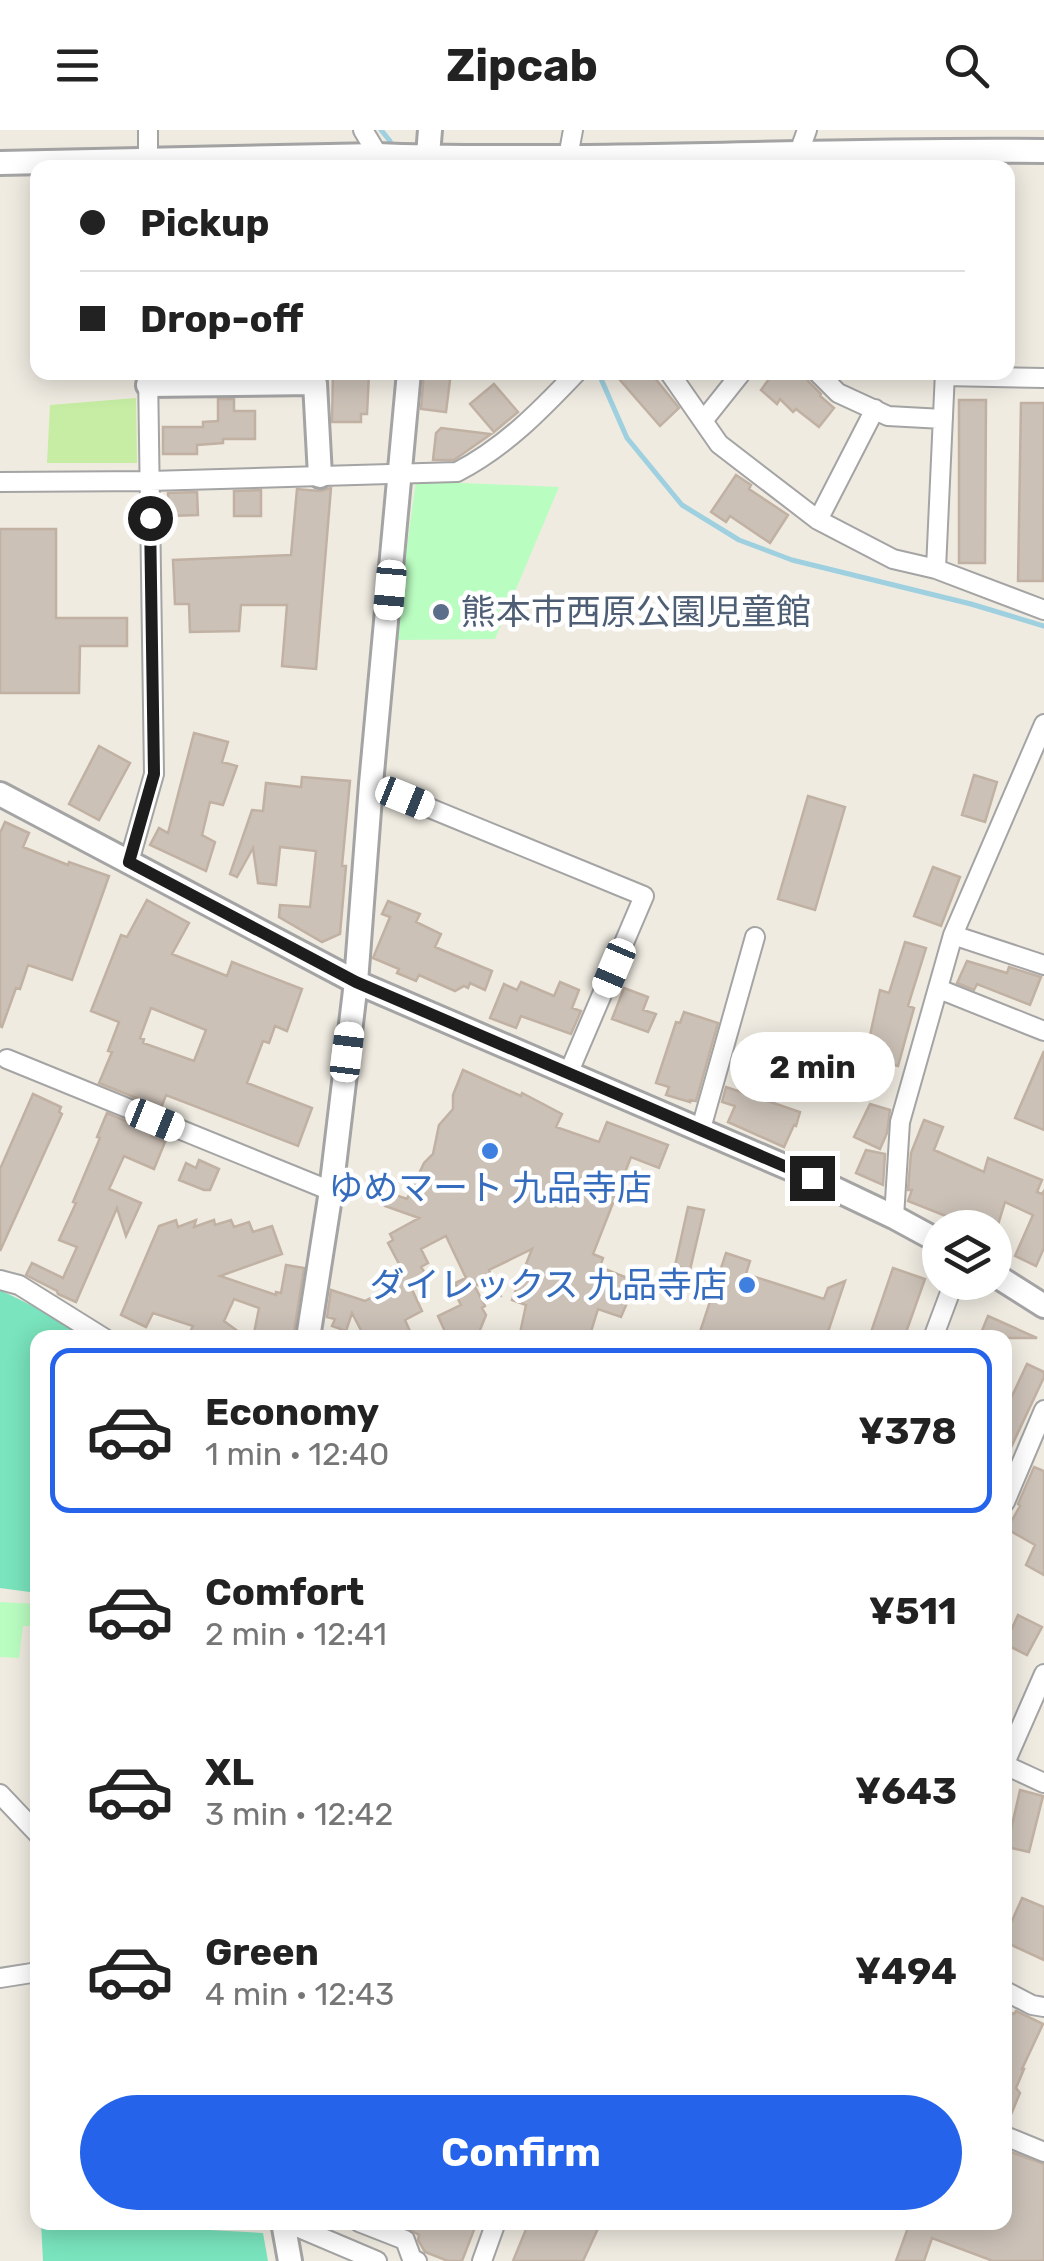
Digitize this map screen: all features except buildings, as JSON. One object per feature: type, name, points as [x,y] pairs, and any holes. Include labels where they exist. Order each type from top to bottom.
[{"type":"street","points":[[148,130],[148,160]]},
{"type":"street","points":[[363,130],[378,154]]},
{"type":"street","points":[[427,160],[430,130]]},
{"type":"street","points":[[566,160],[573,130]]},
{"type":"street","points":[[792,160],[807,130]]},
{"type":"street","points":[[870,160],[950,159],[1044,151]]},
{"type":"street","points":[[240,160],[378,154],[415,160]]},
{"type":"street","points":[[0,164],[30,164]]},
{"type":"street","points":[[1015,377],[1044,378]]},
{"type":"street","points":[[129,862],[154,774],[148,380]]},
{"type":"street","points":[[190,380],[315,383],[320,476]]},
{"type":"street","points":[[310,1330],[356,982],[408,380]]},
{"type":"street","points":[[0,482],[457,472],[524,428],[569,380]]},
{"type":"street","points":[[675,380],[719,444],[818,520],[893,559],[936,569],[1044,610]]},
{"type":"street","points":[[704,421],[736,380]]},
{"type":"street","points":[[825,380],[838,393],[888,416],[943,420]]},
{"type":"street","points":[[936,569],[944,380]]},
{"type":"street","points":[[818,520],[875,409]]},
{"type":"street","points":[[894,1217],[900,1122],[954,935],[1044,724]]},
{"type":"street","points":[[371,784],[644,896],[568,1074]]},
{"type":"street","points":[[0,794],[356,982],[812,1178],[922,1232]]},
{"type":"street","points":[[954,935],[1044,965]]},
{"type":"street","points":[[700,1132],[755,937]]},
{"type":"street","points":[[939,990],[1044,1031]]},
{"type":"street","points":[[6,1059],[331,1191]]},
{"type":"street","points":[[0,1280],[19,1285],[91,1330]]},
{"type":"street","points":[[1012,1286],[1044,1306]]},
{"type":"street","points":[[936,1330],[947,1300]]},
{"type":"street","points":[[1012,1485],[1044,1410]]},
{"type":"street","points":[[1012,1748],[1044,1674]]},
{"type":"street","points":[[1012,1767],[1044,1783]]},
{"type":"street","points":[[0,1794],[30,1826]]},
{"type":"street","points":[[0,1978],[30,1973]]},
{"type":"street","points":[[1012,1995],[1044,2007]]},
{"type":"street","points":[[1012,2139],[1044,2152]]},
{"type":"street","points":[[285,2230],[290,2261]]},
{"type":"street","points":[[303,2230],[371,2259],[378,2230]]},
{"type":"street","points":[[387,2230],[406,2240],[412,2260],[417,2261]]},
{"type":"street","points":[[482,2261],[493,2230]]},
{"type":"green space","points":[[136,398],[137,463],[47,463],[50,405]]},
{"type":"green space","points":[[416,481],[559,487],[495,639],[394,640]]},
{"type":"green space","points":[[0,1290],[82,1330],[30,1330],[30,1592],[0,1588]]},
{"type":"green space","points":[[0,1602],[30,1604],[30,1626],[23,1626],[19,1658],[0,1657]]},
{"type":"green space","points":[[41,2230],[263,2233],[268,2261],[43,2261]]},
{"type":"waterway","points":[[381,130],[390,141]]},
{"type":"waterway","points":[[602,380],[627,438],[682,505],[739,540],[792,560],[1044,626]]},
{"type":"place","name":"熊本市西原公園児童館","points":[[441,612]]},
{"type":"place","name":"ゆめマート 九品寺店","points":[[490,1151]]},
{"type":"place","name":"ダイレックス 九品寺店","points":[[747,1285]]},
{"type":"route","points":[[150,518],[154,774],[129,862],[356,982],[812,1178]]}]
